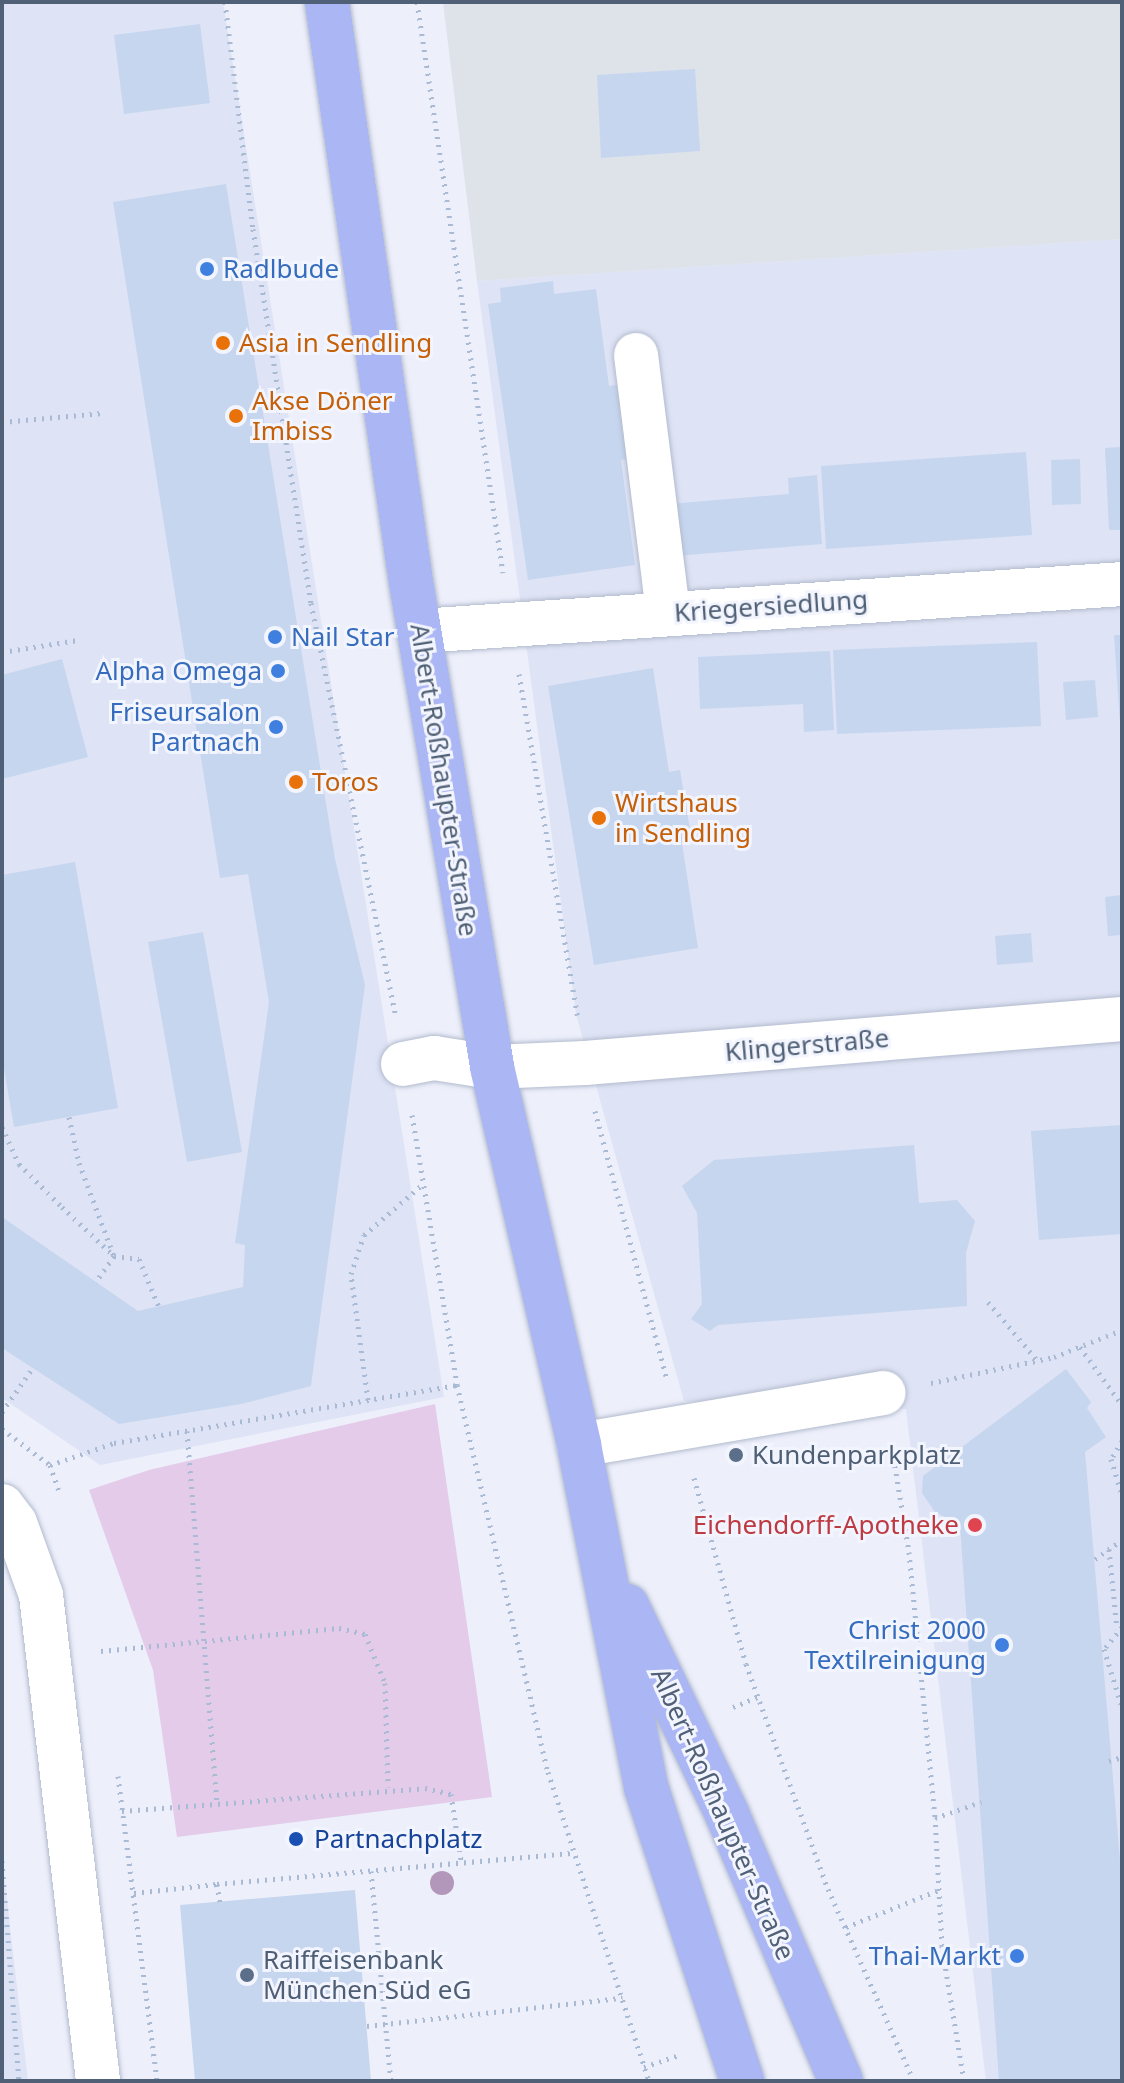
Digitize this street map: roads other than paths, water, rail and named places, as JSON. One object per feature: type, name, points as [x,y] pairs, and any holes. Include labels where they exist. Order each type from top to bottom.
[{"type":"main road","name":"Albert-Roßhaupter-Straße","points":[[327,2],[419,631],[492,1067],[579,1445],[646,1787],[742,2081]]},
{"type":"main road","name":"Albert-Roßhaupter-Straße","points":[[600,1550],[727,1814],[841,2081]]},
{"type":"street","points":[[636,355],[668,613]]},
{"type":"street","name":"Kriegersiedlung","points":[[419,631],[1122,584]]},
{"type":"street","name":"Klingerstraße","points":[[403,1064],[434,1058],[492,1067],[1122,1019]]},
{"type":"street","points":[[579,1445],[884,1393]]},
{"type":"street","points":[[8,1515],[41,1595],[98,2081]]},
{"type":"place","name":"Radlbude","points":[[207,269]]},
{"type":"place","name":"Asia in Sendling","points":[[223,343]]},
{"type":"place","name":"Akse Döner Imbiss","points":[[236,416]]},
{"type":"place","name":"Nail Star","points":[[275,637]]},
{"type":"place","name":"Alpha Omega","points":[[278,671]]},
{"type":"place","name":"Friseursalon Partnach","points":[[276,727]]},
{"type":"place","name":"Toros","points":[[296,782]]},
{"type":"place","name":"Wirtshaus in Sendling","points":[[599,818]]},
{"type":"place","name":"Kundenparkplatz","points":[[736,1455]]},
{"type":"place","name":"Eichendorff-Apotheke","points":[[975,1525]]},
{"type":"place","name":"Christ 2000 Textilreinigung","points":[[1002,1645]]},
{"type":"place","name":"Partnachplatz","points":[[296,1839]]},
{"type":"place","name":"Thai-Markt","points":[[1017,1956]]},
{"type":"place","name":"Raiffeisenbank München Süd eG","points":[[247,1975]]}]
